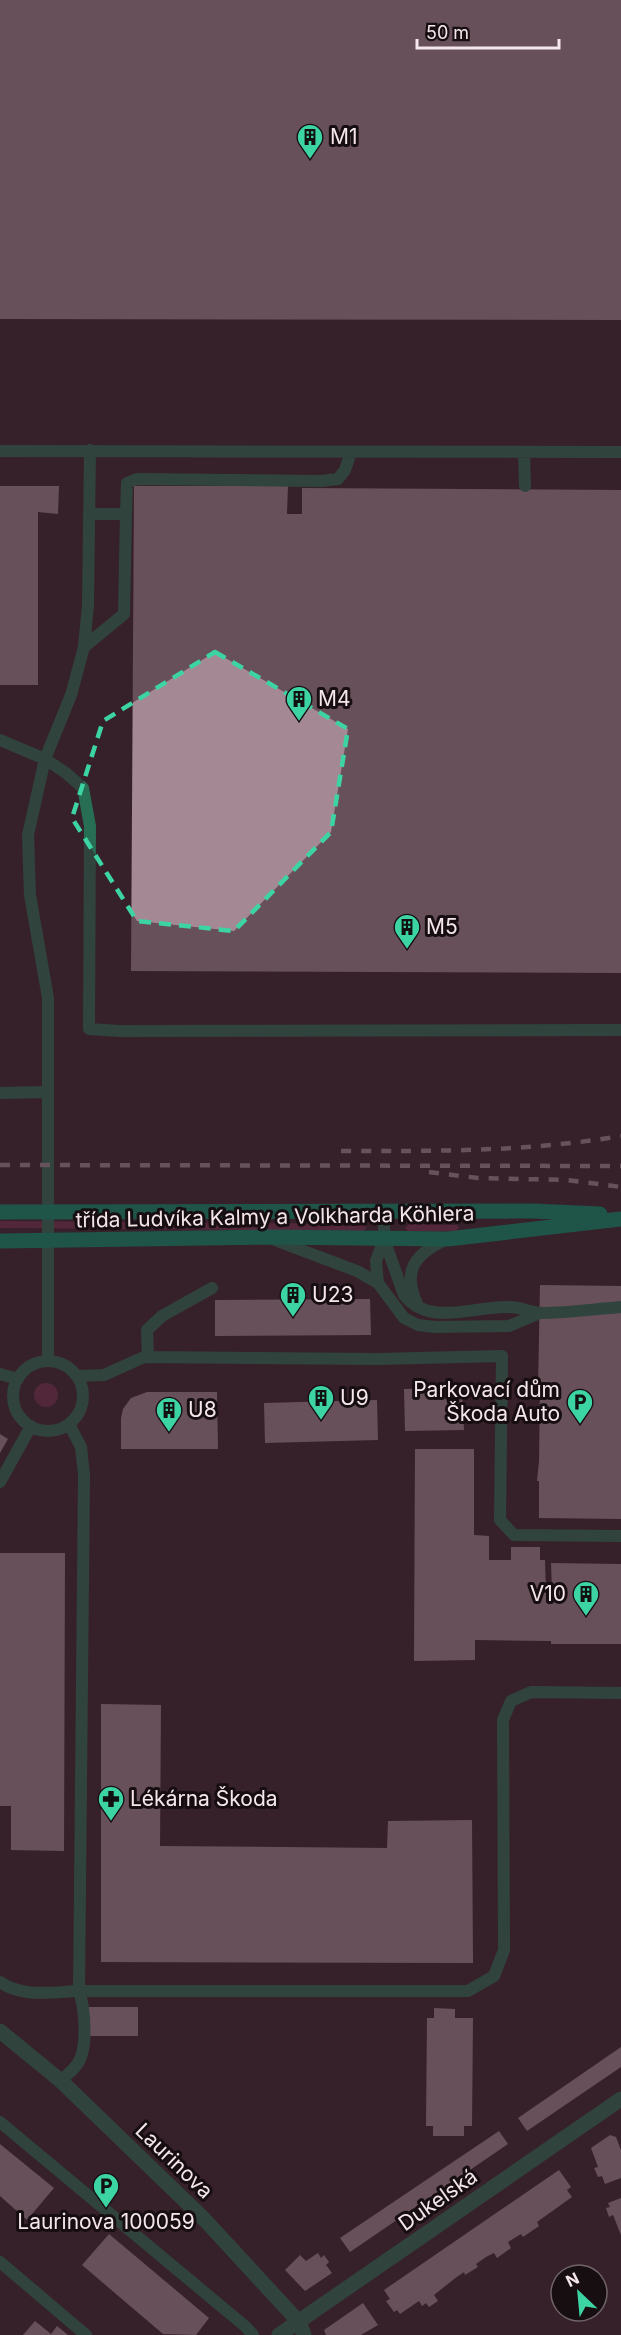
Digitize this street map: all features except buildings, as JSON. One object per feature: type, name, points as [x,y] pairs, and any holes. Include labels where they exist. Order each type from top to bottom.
[{"type":"street","name":"třída Ludvíka Kalmy a Volkharda Köhlera","points":[[0,1212],[533,1211],[621,1217]]},
{"type":"street","name":"třída Ludvíka Kalmy a Volkharda Köhlera","points":[[0,1240],[268,1237],[448,1239],[621,1217]]},
{"type":"street","name":"Laurinova","points":[[0,2031],[61,2081],[204,2219],[301,2328]]},
{"type":"street","name":"Dukelská","points":[[279,2335],[301,2328],[621,2099]]},
{"type":"lane","points":[[48,1361],[48,998],[30,895],[28,835],[45,759],[71,695],[84,647],[88,605],[90,450]]},
{"type":"lane","points":[[0,451],[621,452]]},
{"type":"lane","points":[[84,647],[124,614],[127,483],[137,479],[321,481],[338,479],[345,470],[351,452]]},
{"type":"lane","points":[[524,452],[525,486]]},
{"type":"lane","points":[[89,514],[126,514]]},
{"type":"lane","points":[[0,740],[45,759],[66,772],[83,788],[90,826],[88,1029],[120,1031],[621,1030]]},
{"type":"lane","points":[[0,1093],[47,1092]]},
{"type":"lane","points":[[384,1212],[384,1239],[404,1295],[410,1303],[419,1307],[442,1313],[510,1307],[540,1313],[621,1307]]},
{"type":"lane","points":[[268,1237],[357,1271],[378,1283],[404,1318],[418,1325],[435,1327],[509,1326],[540,1313]]},
{"type":"lane","points":[[378,1283],[376,1261],[384,1239]]},
{"type":"lane","points":[[419,1307],[411,1282],[414,1266],[426,1249],[448,1239]]},
{"type":"lane","points":[[148,1357],[147,1330],[162,1316],[212,1288]]},
{"type":"lane","points":[[77,1376],[104,1375],[144,1357],[377,1359],[502,1356],[500,1520],[514,1535],[621,1536]]},
{"type":"lane","points":[[48,1361],[59,1363],[77,1376],[81,1386],[81,1406],[69,1424],[50,1431],[31,1426],[16,1411],[13,1400],[18,1378],[36,1363],[48,1361]]},
{"type":"lane","points":[[0,1374],[18,1378]]},
{"type":"lane","points":[[61,2081],[79,2062],[84,2034],[84,2004],[80,1991],[84,1475],[81,1447],[69,1424]]},
{"type":"lane","points":[[0,1482],[31,1426]]},
{"type":"lane","points":[[0,1982],[27,1993],[468,1991],[494,1976],[504,1950],[503,1720],[511,1701],[531,1692],[621,1693]]},
{"type":"lane","points":[[0,2122],[237,2319],[253,2335]]},
{"type":"lane","points":[[0,2262],[86,2335]]},
{"type":"highlighted area","points":[[215,652],[348,729],[331,832],[234,931],[137,921],[72,818],[103,721]]},
{"type":"shaded area","points":[[0,1221],[363,1224],[367,1228],[363,1231],[0,1228]]},
{"type":"shaded area","points":[[409,1224],[457,1225],[459,1228],[455,1231],[408,1231],[405,1228]]},
{"type":"shaded area","points":[[46,1383],[55,1386],[58,1395],[55,1404],[46,1407],[37,1404],[34,1395],[37,1386]]},
{"type":"railway","points":[[341,1151],[516,1148],[621,1136]]},
{"type":"railway","points":[[0,1165],[621,1166]]},
{"type":"railway","points":[[429,1172],[478,1178],[567,1180],[621,1187]]},
{"type":"place","name":"M1","points":[[310,160]]},
{"type":"place","name":"M4","points":[[299,722]]},
{"type":"place","name":"M5","points":[[407,950]]},
{"type":"place","name":"U23","points":[[293,1318]]},
{"type":"place","name":"U9","points":[[321,1421]]},
{"type":"place","name":"Parkovací dům Škoda Auto","points":[[580,1425]]},
{"type":"place","name":"U8","points":[[169,1433]]},
{"type":"place","name":"V10","points":[[586,1617]]},
{"type":"place","name":"Lékárna Škoda","points":[[111,1822]]},
{"type":"place","name":"Laurinova 100059","points":[[106,2209]]}]
